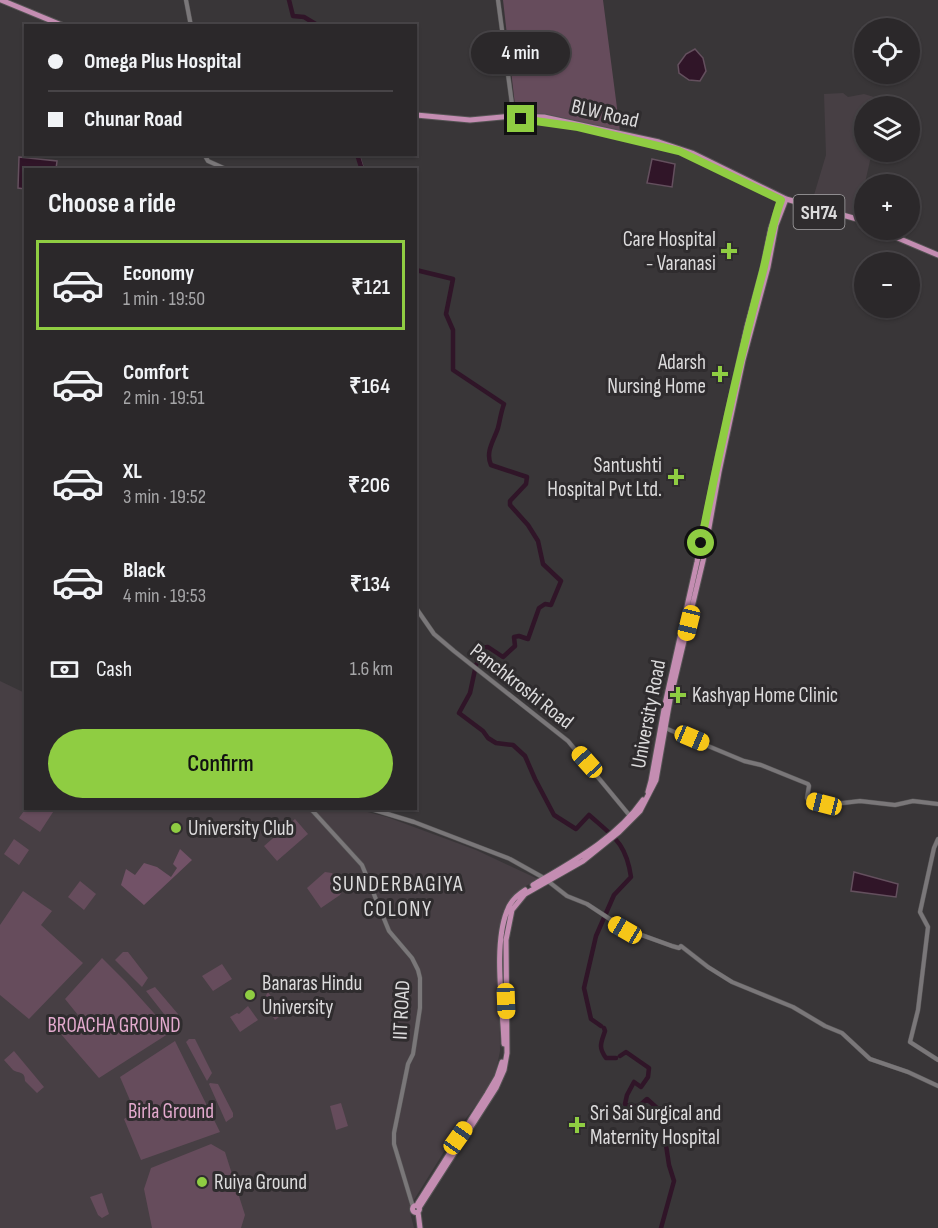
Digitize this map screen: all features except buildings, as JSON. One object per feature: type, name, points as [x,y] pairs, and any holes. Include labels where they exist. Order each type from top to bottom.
[{"type":"main road","points":[[1,0],[59,24]]},
{"type":"main road","points":[[10,0],[65,24]]},
{"type":"main road","name":"BLW Road","points":[[417,116],[470,120],[514,117],[552,118],[681,148],[781,199]]},
{"type":"main road","name":"University Road","points":[[416,1209],[501,1078],[507,1047],[506,940],[508,919],[518,900],[610,837],[646,797],[663,727],[737,367],[781,199]]},
{"type":"main road","name":"SH74","points":[[781,199],[854,220]]},
{"type":"main road","points":[[905,240],[938,253]]},
{"type":"main road","points":[[909,240],[938,253]]},
{"type":"main road","points":[[617,831],[640,811],[653,789],[663,727]]},
{"type":"main road","points":[[416,1209],[418,1228]]},
{"type":"street","points":[[186,0],[191,24]]},
{"type":"street","points":[[498,0],[514,117]]},
{"type":"street","points":[[205,156],[208,161],[224,168]]},
{"type":"street","name":"Panchkroshi Road","points":[[417,609],[434,634],[568,741],[631,816]]},
{"type":"street","points":[[663,727],[744,761],[761,765],[808,784],[809,801],[826,805],[860,801],[899,805],[913,801],[938,804]]},
{"type":"street","name":"IIT ROAD","points":[[312,810],[362,866],[389,931],[412,958],[420,978],[418,1023],[413,1054],[408,1064],[394,1133],[394,1144],[416,1209]]},
{"type":"street","points":[[375,810],[414,822],[510,859],[546,880],[567,896],[587,904],[602,916],[632,933],[676,947],[681,946],[732,982],[793,1007],[842,1033],[870,1059],[908,1072],[938,1086]]},
{"type":"street","points":[[938,839],[920,912],[928,927],[918,1011],[910,1042],[938,1060]]},
{"type":"shaded area","points":[[695,49],[703,58],[706,71],[700,81],[689,80],[679,73],[678,65],[686,54]]},
{"type":"shaded area","points":[[843,93],[848,97],[864,94],[871,96],[854,96],[854,162],[870,162],[867,174],[854,174],[854,217],[811,205],[826,155],[824,94]]},
{"type":"shaded area","points":[[19,157],[57,161],[56,168],[24,168],[24,189],[18,188]]},
{"type":"shaded area","points":[[652,159],[675,164],[672,187],[647,183]]},
{"type":"shaded area","name":"Banaras Hindu University","points":[[0,681],[24,693],[24,810],[360,810],[387,817],[476,850],[538,879],[519,890],[510,900],[501,923],[499,947],[500,1051],[494,1081],[458,1129],[409,1208],[414,1228],[0,1228]]},
{"type":"shaded area","points":[[180,849],[192,860],[144,905],[121,885],[126,869],[135,875],[144,863],[157,867],[171,877],[177,868],[173,864]]},
{"type":"shaded area","points":[[854,872],[898,884],[896,897],[851,891]]},
{"type":"green space","points":[[503,0],[603,0],[620,131],[553,118],[516,114]]},
{"type":"green space","points":[[25,810],[54,810],[40,832],[19,818]]},
{"type":"green space","points":[[295,819],[308,834],[277,861],[264,846]]},
{"type":"green space","points":[[14,839],[29,850],[19,865],[4,854]]},
{"type":"green space","points":[[325,872],[332,873],[343,888],[340,895],[321,908],[307,888]]},
{"type":"green space","points":[[80,881],[96,894],[84,910],[68,897]]},
{"type":"green space","points":[[23,891],[52,911],[41,925],[83,963],[29,1019],[0,995],[0,925]]},
{"type":"green space","points":[[123,952],[128,952],[148,978],[142,987],[115,960]]},
{"type":"green space","name":"BROACHA GROUND","points":[[102,958],[171,1032],[99,1078],[60,1033],[78,1015],[65,999]]},
{"type":"green space","points":[[222,964],[232,979],[213,991],[202,976]]},
{"type":"green space","points":[[155,987],[178,1014],[177,1019],[171,1023],[146,991]]},
{"type":"green space","points":[[268,992],[283,1014],[275,1020],[260,998],[265,997]]},
{"type":"green space","points":[[248,1006],[258,1020],[240,1032],[230,1017],[239,1014]]},
{"type":"green space","points":[[189,1039],[195,1039],[212,1073],[207,1081],[186,1042]]},
{"type":"green space","name":"Birla Ground","points":[[175,1041],[220,1132],[141,1160],[124,1119],[135,1112],[120,1077]]},
{"type":"green space","points":[[14,1051],[44,1087],[37,1093],[25,1081],[23,1074],[13,1070],[4,1060]]},
{"type":"green space","points":[[209,1084],[218,1084],[233,1113],[233,1117],[226,1122]]},
{"type":"green space","points":[[341,1103],[348,1126],[336,1130],[330,1106]]},
{"type":"green space","points":[[211,1144],[225,1152],[245,1215],[241,1228],[152,1228],[144,1189],[151,1168]]},
{"type":"green space","points":[[102,1193],[109,1214],[102,1218],[98,1215],[90,1197]]},
{"type":"waterway","points":[[289,0],[293,16],[304,17],[316,24]]},
{"type":"waterway","points":[[358,156],[361,168]]},
{"type":"waterway","points":[[360,156],[363,168]]},
{"type":"waterway","points":[[417,270],[453,279],[446,314],[453,330],[453,370],[504,404],[489,460],[491,465],[527,477],[526,484],[510,501],[510,505],[528,525],[538,541],[543,564],[561,581],[551,605],[545,604],[539,608],[528,639],[514,637],[515,646],[503,657],[488,647],[477,648],[481,656],[476,665],[470,693],[459,713],[483,731],[488,738],[496,743],[513,745],[525,756],[554,815],[576,829],[589,815],[612,835],[626,856],[631,877],[614,895],[596,936],[584,988],[591,1019],[601,1026]]},
{"type":"waterway","points":[[604,1028],[602,1051],[606,1058],[616,1058]]},
{"type":"waterway","points":[[620,1056],[626,1052],[649,1068],[648,1077],[641,1087],[634,1082],[625,1104],[639,1106],[647,1099],[657,1108],[663,1125],[669,1165],[674,1181],[661,1228]]},
{"type":"place","name":"Care Hospital - Varanasi","points":[[729,251]]},
{"type":"place","name":"Adarsh Nursing Home","points":[[720,374]]},
{"type":"place","name":"Santushti Hospital Pvt Ltd.","points":[[676,477]]},
{"type":"place","name":"Kashyap Home Clinic","points":[[678,695]]},
{"type":"place","name":"University Club","points":[[176,828]]},
{"type":"place","name":"Banaras Hindu University","points":[[250,995]]},
{"type":"place","name":"Sri Sai Surgical and Maternity Hospital","points":[[577,1125]]},
{"type":"place","name":"Ruiya Ground","points":[[202,1182]]},
{"type":"district","name":"SUNDERBAGIYA COLONY","points":[[398,896]]},
{"type":"route","points":[[521,119],[578,127],[687,153],[781,200],[771,228],[764,268],[753,301],[737,367],[701,543]]}]
